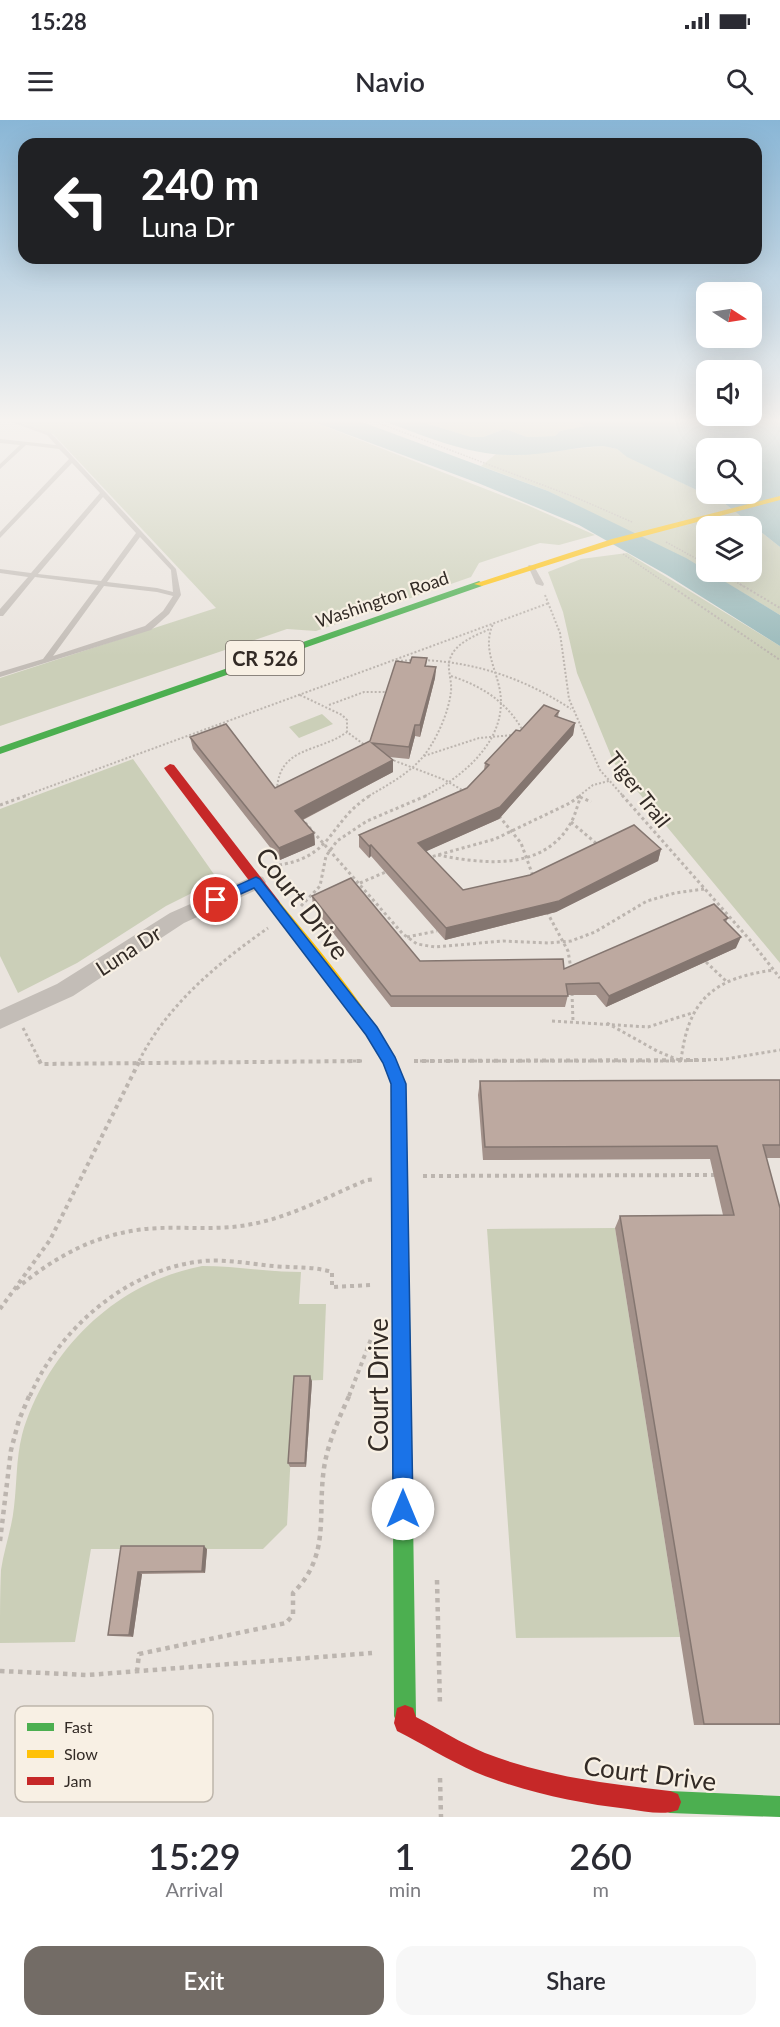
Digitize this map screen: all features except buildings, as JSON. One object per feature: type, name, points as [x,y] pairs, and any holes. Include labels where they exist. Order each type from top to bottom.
[{"type":"main road","name":"Washington Road","points":[[0,751],[531,566],[615,544],[638,529],[729,511],[779,498]]},
{"type":"main road","name":"Court Drive","points":[[170,768],[372,1031],[390,1061],[398,1084],[405,1723],[490,1765],[561,1787],[693,1805],[780,1808]]},
{"type":"street","name":"Luna Dr","points":[[0,1020],[65,990],[108,965],[177,918],[251,876]]},
{"type":"lane","points":[[0,536],[35,498]]},
{"type":"lane","points":[[0,614],[99,498]]},
{"type":"lane","points":[[0,675],[148,628],[166,612],[177,595],[174,570],[108,498]]},
{"type":"lane","points":[[45,661],[140,533]]},
{"type":"lane","points":[[531,566],[540,584]]},
{"type":"lane","points":[[0,571],[157,590],[177,595]]},
{"type":"path","points":[[577,498],[638,529]]},
{"type":"path","points":[[660,540],[696,559]]},
{"type":"path","points":[[615,544],[780,660]]},
{"type":"path","points":[[736,582],[780,608]]},
{"type":"path","name":"Tiger Trail","points":[[540,584],[560,633],[564,675],[573,710],[600,770],[780,978]]},
{"type":"path","points":[[0,805],[549,603]]},
{"type":"path","points":[[0,1310],[50,1240],[136,1062],[165,1019],[187,994],[237,950],[313,896],[321,885],[325,872],[325,858],[330,849],[350,831],[449,783],[480,755],[493,736],[501,702],[489,649],[490,629],[493,624]]},
{"type":"path","points":[[251,876],[314,853],[326,844],[340,820],[349,811],[397,781],[413,767],[422,757],[444,719],[450,693],[450,661],[462,643],[490,629]]},
{"type":"path","points":[[392,661],[450,661],[495,669],[536,686],[573,710]]},
{"type":"path","points":[[383,664],[389,666]]},
{"type":"path","points":[[451,676],[469,682],[501,702],[516,717],[526,738]]},
{"type":"path","points":[[327,706],[364,692],[394,692]]},
{"type":"path","points":[[300,694],[312,702],[343,714],[347,720],[347,732]]},
{"type":"path","points":[[347,732],[370,748]]},
{"type":"path","points":[[280,797],[276,789],[279,772],[284,764],[293,756],[329,744],[347,732]]},
{"type":"path","points":[[422,757],[461,742],[493,736],[519,736]]},
{"type":"path","points":[[386,758],[413,767],[467,793]]},
{"type":"path","points":[[420,861],[435,854],[495,839],[513,832],[581,796],[593,785],[609,781]]},
{"type":"path","points":[[581,796],[591,802]]},
{"type":"path","points":[[435,854],[495,863],[528,857],[546,849],[559,839],[571,822],[581,796]]},
{"type":"path","points":[[492,811],[522,843],[533,878]]},
{"type":"path","points":[[297,813],[407,937],[424,946],[459,948],[490,941],[564,944],[594,933],[648,900],[675,892],[704,889]]},
{"type":"path","points":[[571,822],[602,850]]},
{"type":"path","points":[[360,883],[396,867]]},
{"type":"path","points":[[542,905],[564,944],[570,961],[571,974]]},
{"type":"path","points":[[407,937],[436,931]]},
{"type":"path","points":[[706,962],[726,981]]},
{"type":"path","points":[[681,1061],[685,1035],[698,1002],[726,981],[752,972],[774,970]]},
{"type":"path","points":[[573,987],[573,1021]]},
{"type":"path","points":[[552,1020],[648,1027],[693,1012]]},
{"type":"path","points":[[607,1023],[657,1051],[681,1061]]},
{"type":"path","points":[[21,1027],[25,1029],[41,1064],[681,1061],[726,1059],[780,1050]]},
{"type":"path","points":[[374,1169],[374,1190]]},
{"type":"path","points":[[0,1305],[40,1268],[89,1241],[124,1231],[192,1230],[265,1222],[367,1180],[400,1177],[714,1175]]},
{"type":"path","points":[[0,1541],[7,1500],[8,1467],[18,1422],[34,1385],[61,1344],[86,1318],[121,1289],[173,1267],[201,1261],[231,1260],[278,1267],[300,1266],[326,1269],[332,1272],[332,1287],[374,1285]]},
{"type":"path","points":[[374,1274],[374,1296]]},
{"type":"path","points":[[137,1672],[139,1654],[286,1623],[293,1615],[293,1593],[306,1584],[318,1560],[324,1468],[330,1442],[363,1366],[372,1334]]},
{"type":"path","points":[[0,1671],[88,1675],[439,1648]]},
{"type":"green space","points":[[113,498],[510,498],[595,535],[559,545],[540,543],[479,563],[471,577],[316,631],[287,629],[0,726],[0,678],[216,608]]},
{"type":"green space","points":[[562,498],[696,498],[696,504],[725,504],[741,516],[696,516],[696,566]]},
{"type":"green space","points":[[762,533],[780,547],[780,615],[725,582],[762,582]]},
{"type":"green space","points":[[627,553],[780,646],[780,963],[614,763],[577,673],[563,612],[548,572],[581,559]]},
{"type":"green space","points":[[322,714],[333,724],[299,738],[289,727]]},
{"type":"green space","points":[[133,759],[218,880],[166,906],[77,963],[18,993],[0,956],[0,809]]},
{"type":"green space","points":[[615,1228],[680,1637],[516,1638],[487,1229]]},
{"type":"green space","points":[[202,1266],[301,1272],[299,1304],[326,1304],[323,1380],[295,1381],[287,1525],[263,1549],[91,1549],[75,1642],[0,1643],[1,1570],[13,1515],[20,1444],[33,1404],[48,1375],[89,1325],[113,1305],[141,1288],[170,1275]]},
{"type":"water","points":[[515,498],[563,498],[686,558],[696,564],[696,582],[726,582],[780,615],[780,646],[667,575],[579,525]]},
{"type":"water","points":[[762,498],[780,498],[780,547],[762,533],[762,516],[741,516],[725,504],[762,504]]},
{"type":"traffic: fast","points":[[0,751],[479,584]]},
{"type":"traffic: fast","points":[[401,1318],[405,1716]]},
{"type":"traffic: fast","points":[[670,1802],[780,1808]]},
{"type":"traffic: slow","points":[[479,584],[615,541],[779,498]]},
{"type":"traffic: slow","points":[[274,904],[372,1031],[390,1061],[398,1084],[398,1099]]},
{"type":"traffic: jam","points":[[170,768],[274,904]]},
{"type":"traffic: jam","points":[[398,1099],[401,1318]]},
{"type":"traffic: jam","points":[[405,1716],[405,1723],[472,1759],[505,1771],[574,1789],[670,1802]]},
{"type":"route","points":[[216,900],[256,882],[372,1031],[390,1061],[398,1084],[403,1509]]}]
